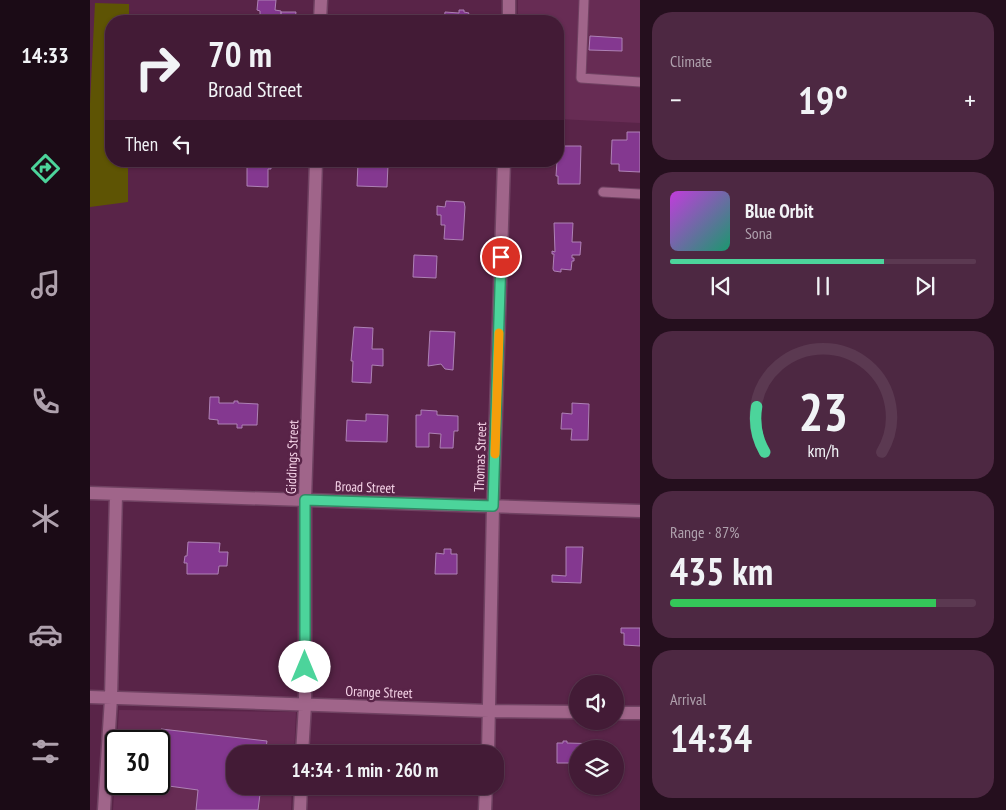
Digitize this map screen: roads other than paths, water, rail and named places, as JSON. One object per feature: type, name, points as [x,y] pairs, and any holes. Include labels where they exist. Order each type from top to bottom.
[{"type":"street","points":[[320,15],[321,0]]},
{"type":"street","points":[[509,15],[510,0]]},
{"type":"street","name":"Giddings Street","points":[[303,745],[305,704],[305,500],[316,167]]},
{"type":"street","name":"Thomas Street","points":[[488,745],[493,506],[504,167]]},
{"type":"street","name":"Broad Street","points":[[90,493],[640,511]]},
{"type":"street","points":[[104,810],[111,698],[116,494]]},
{"type":"street","name":"Orange Street","points":[[90,697],[489,711],[569,712]]},
{"type":"street","points":[[624,713],[640,713]]},
{"type":"street","points":[[300,810],[301,795]]},
{"type":"street","points":[[485,810],[486,795]]},
{"type":"lane","points":[[584,0],[581,78],[640,82]]},
{"type":"lane","points":[[603,192],[640,194]]}]
